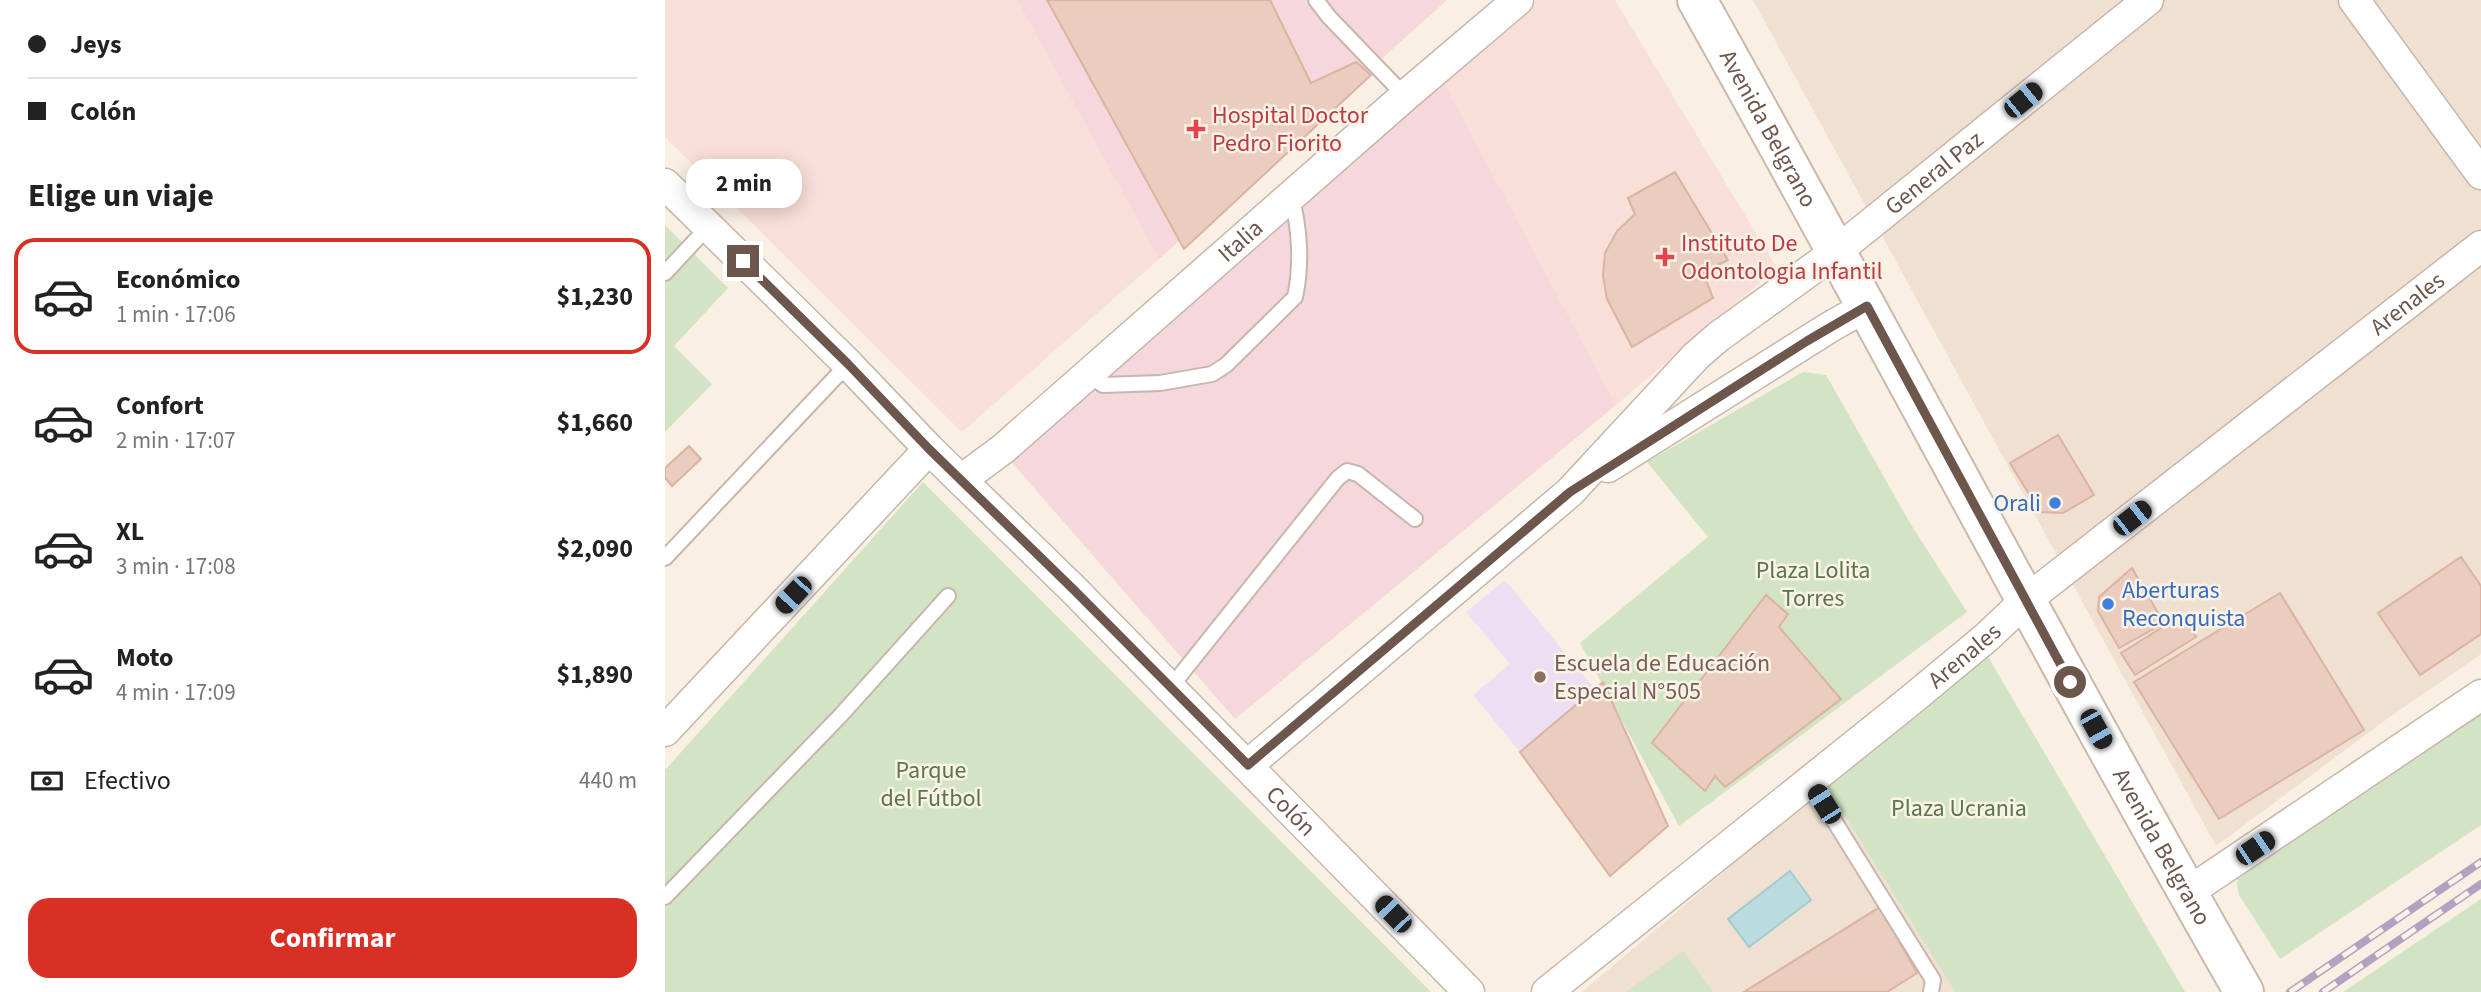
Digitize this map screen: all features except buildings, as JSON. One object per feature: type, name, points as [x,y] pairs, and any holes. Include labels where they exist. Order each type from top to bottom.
[{"type":"main road","name":"Avenida Belgrano","points":[[1697,0],[1837,251],[2025,601],[2244,992]]},
{"type":"street","name":"Italia","points":[[961,480],[1003,449],[1518,0]]},
{"type":"street","name":"General Paz","points":[[1248,765],[1570,492],[1696,356],[1718,337],[1837,251],[2148,0]]},
{"type":"street","points":[[2354,0],[2481,174]]},
{"type":"street","name":"Colón","points":[[665,184],[1073,589],[1469,992]]},
{"type":"street","name":"Arenales","points":[[1547,992],[1810,782],[1987,637],[2025,601],[2481,246]]},
{"type":"street","name":"General Paz","points":[[1570,492],[1818,334],[1867,306]]},
{"type":"street","points":[[665,731],[929,449]]},
{"type":"street","points":[[2187,893],[2481,695]]},
{"type":"lane","points":[[1316,0],[1405,96]]},
{"type":"lane","points":[[1087,374],[1103,385],[1160,383],[1212,374],[1226,365],[1295,297],[1298,283],[1298,220],[1291,196]]},
{"type":"lane","points":[[665,273],[708,227]]},
{"type":"lane","points":[[665,558],[848,364]]},
{"type":"lane","points":[[1170,688],[1338,478],[1347,471],[1358,474],[1415,519]]},
{"type":"lane","points":[[665,898],[841,715],[948,596]]},
{"type":"lane","points":[[1810,782],[1933,981],[1931,992]]},
{"type":"shaded area","points":[[665,0],[1017,0],[1159,259],[962,432],[665,137]]},
{"type":"shaded area","name":"Hospital Doctor Pedro Fiorito","points":[[1017,0],[1447,0],[1159,259]]},
{"type":"shaded area","points":[[1537,0],[1615,0],[1777,268],[1616,405],[1437,70]]},
{"type":"shaded area","points":[[1753,0],[2481,0],[2481,654],[2387,719],[2216,846]]},
{"type":"shaded area","points":[[1437,70],[1616,405],[1235,719],[1003,452]]},
{"type":"shaded area","name":"Escuela de Educación Especial N°505","points":[[1505,580],[1595,689],[1520,752],[1473,695],[1510,664],[1466,612]]},
{"type":"shaded area","points":[[1826,786],[1955,992],[1582,992]]},
{"type":"green space","points":[[665,225],[728,288],[674,346],[712,384],[665,432]]},
{"type":"green space","name":"Plaza Lolita Torres","points":[[1803,372],[1826,375],[1910,523],[1967,612],[1679,826],[1580,643],[1708,537],[1647,462]]},
{"type":"green space","name":"Parque del Fútbol","points":[[923,482],[1431,992],[665,992],[665,770]]},
{"type":"green space","name":"Plaza Ucrania","points":[[1987,655],[2185,992],[1955,992],[1826,786]]},
{"type":"green space","points":[[2481,707],[2481,825],[2280,959],[2239,895],[2238,874]]},
{"type":"green space","points":[[2481,899],[2481,992],[2343,992]]},
{"type":"green space","points":[[1683,951],[1713,992],[1626,992]]},
{"type":"water","points":[[1790,871],[1811,900],[1749,947],[1728,919]]},
{"type":"railway","points":[[2290,992],[2481,862]]},
{"type":"railway","points":[[2323,992],[2481,884]]},
{"type":"place","name":"Hospital Doctor Pedro Fiorito","points":[[1196,129]]},
{"type":"place","name":"Instituto De Odontologia Infantil","points":[[1665,257]]},
{"type":"place","name":"Orali","points":[[2055,503]]},
{"type":"place","name":"Aberturas Reconquista","points":[[2108,604]]},
{"type":"place","name":"Escuela de Educación Especial N°505","points":[[1540,677]]},
{"type":"route","points":[[743,261],[1248,765],[1570,492],[1807,341],[1867,306],[2070,682]]}]
